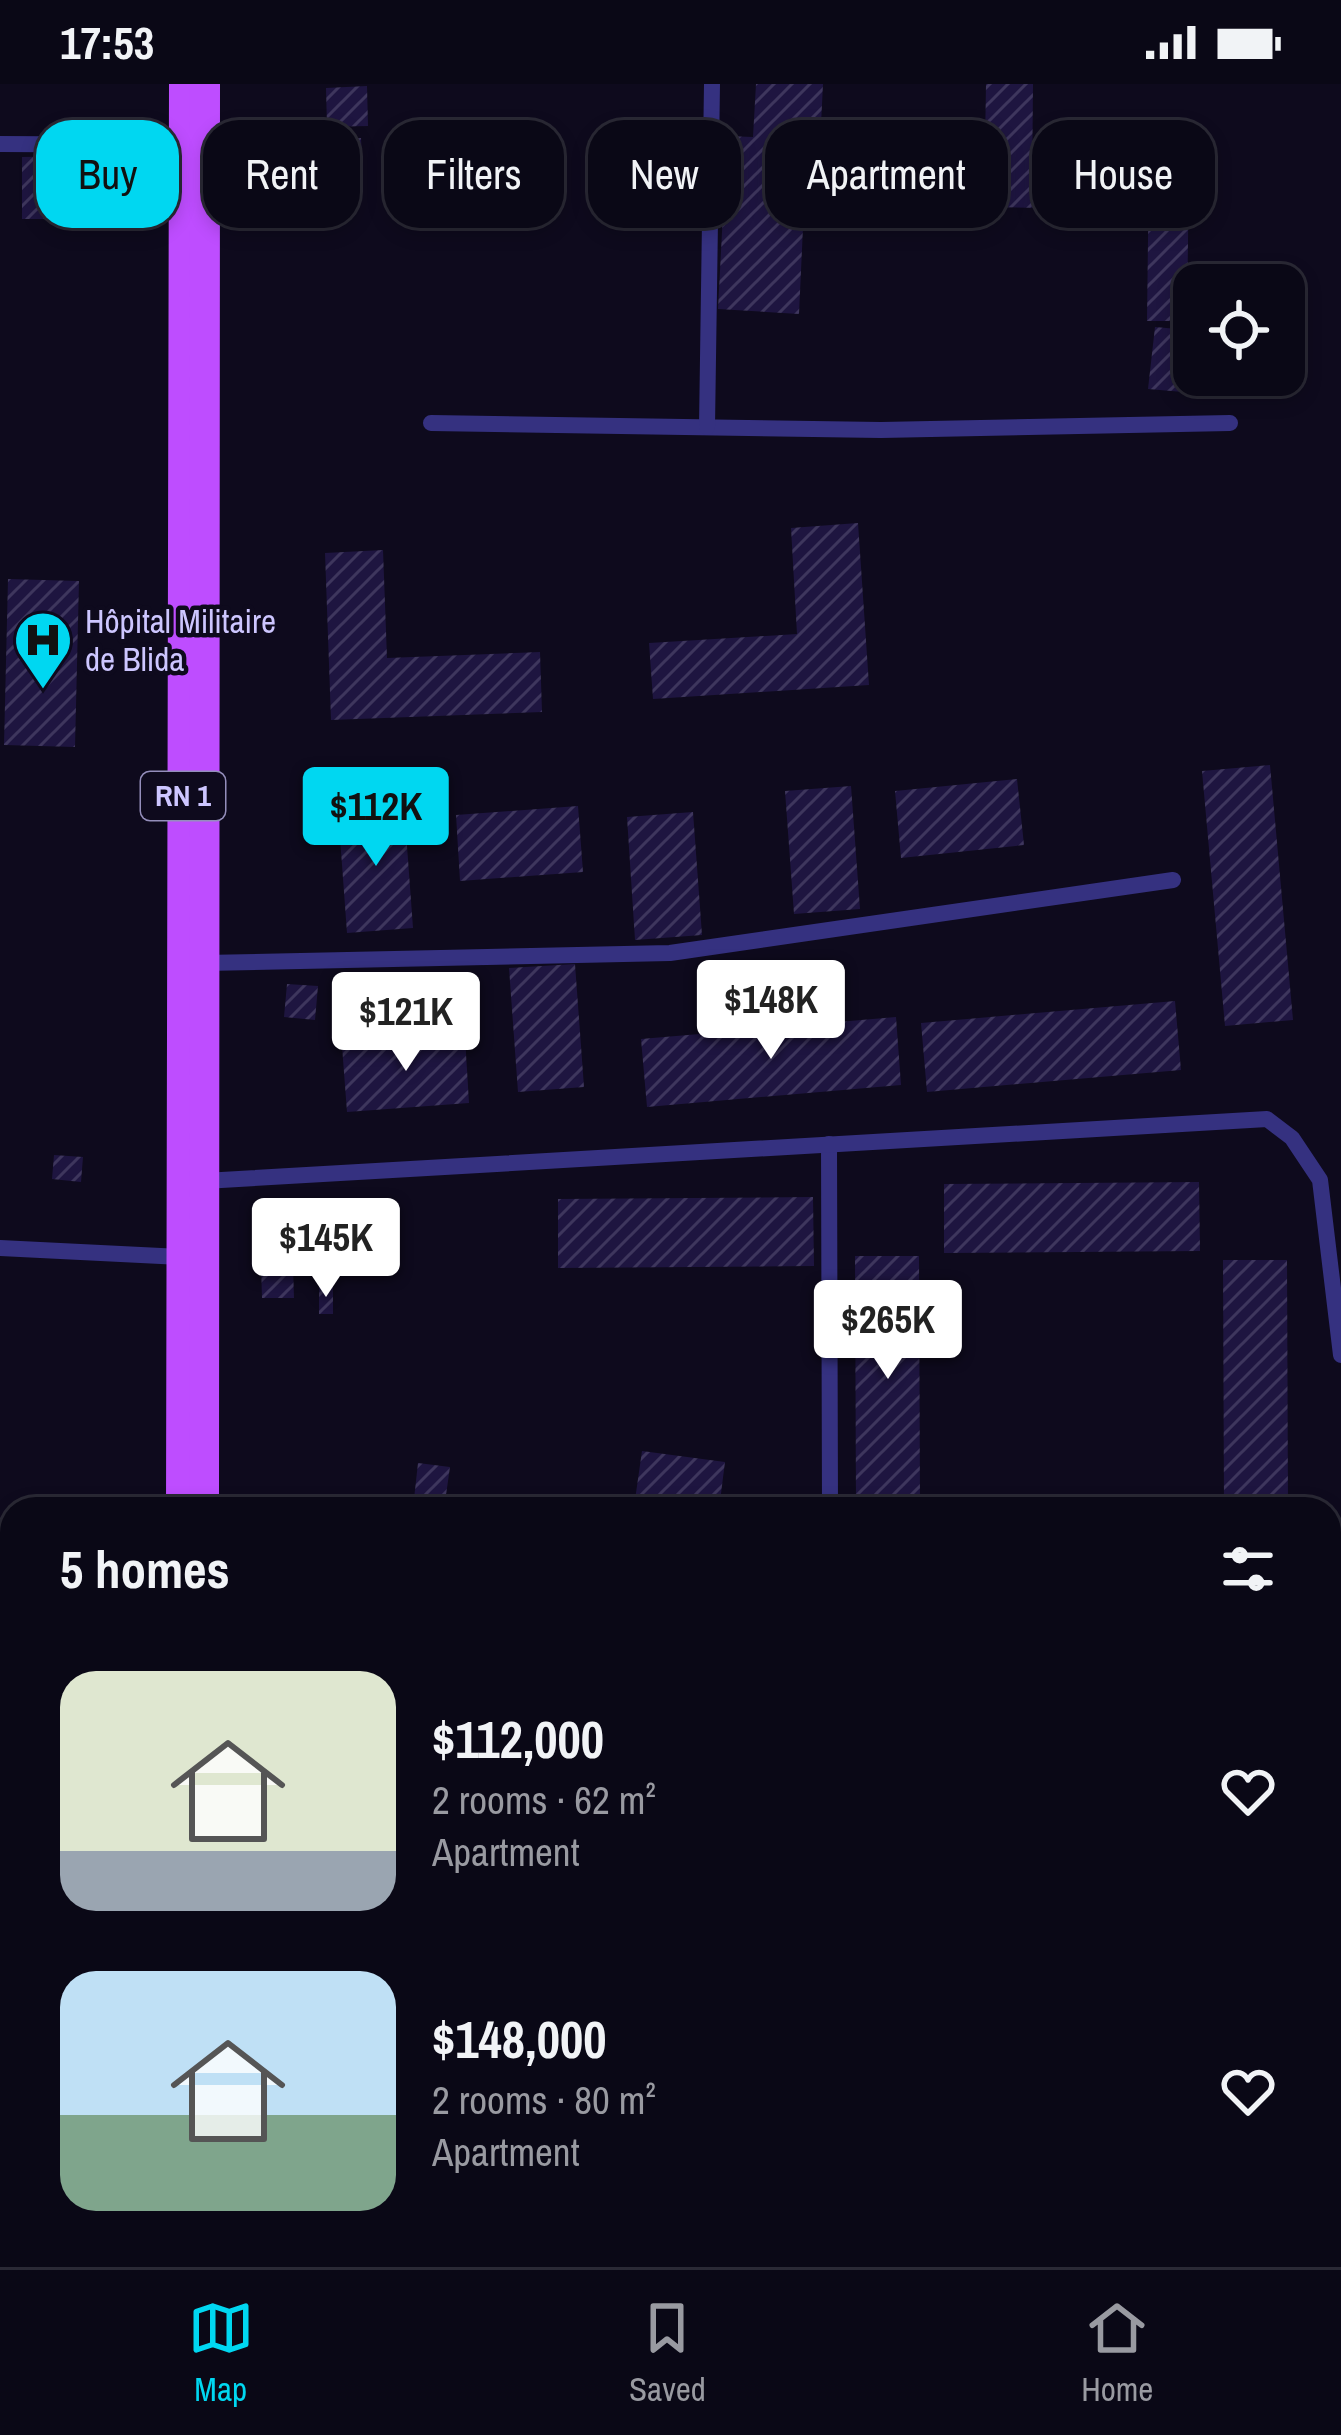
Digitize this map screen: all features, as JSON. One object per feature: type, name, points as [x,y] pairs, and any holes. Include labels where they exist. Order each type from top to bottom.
[{"type":"main road","name":"RN 1","points":[[181,1497],[184,84]]},
{"type":"main road","name":"RN 1","points":[[204,1497],[205,84]]},
{"type":"lane","points":[[706,427],[712,84]]},
{"type":"lane","points":[[0,144],[184,145]]},
{"type":"lane","points":[[431,423],[881,430],[1230,423]]},
{"type":"lane","points":[[204,963],[670,953],[1173,880]]},
{"type":"lane","points":[[204,1181],[1267,1119],[1292,1138],[1320,1180],[1341,1355]]},
{"type":"lane","points":[[829,1144],[830,1497]]},
{"type":"lane","points":[[0,1248],[182,1257]]},
{"type":"building","points":[[756,84],[823,84],[821,120],[765,120],[765,228],[803,228],[799,314],[718,309],[722,228],[741,228],[741,137],[753,137]]},
{"type":"building","points":[[986,84],[1033,84],[1032,208],[1008,207],[1008,120],[985,120]]},
{"type":"building","points":[[367,86],[368,126],[360,126],[360,120],[327,120],[326,88]]},
{"type":"building","points":[[22,157],[36,157],[36,219],[22,219]]},
{"type":"building","points":[[1148,228],[1188,228],[1188,264],[1173,264],[1173,321],[1147,321]]},
{"type":"building","points":[[1155,327],[1173,329],[1173,391],[1148,389]]},
{"type":"building","points":[[858,523],[869,685],[653,699],[649,643],[797,634],[791,528]]},
{"type":"building","points":[[383,550],[387,658],[540,652],[542,712],[331,720],[325,553]]},
{"type":"building","points":[[8,579],[79,581],[75,747],[4,745]]},
{"type":"building","points":[[1270,765],[1293,1020],[1225,1026],[1202,771]]},
{"type":"building","points":[[1017,779],[1024,845],[901,858],[895,791]]},
{"type":"building","points":[[851,786],[860,909],[794,914],[785,791]]},
{"type":"building","points":[[404,805],[413,928],[347,933],[338,810]]},
{"type":"building","points":[[578,806],[583,872],[460,881],[456,815]]},
{"type":"building","points":[[693,812],[702,935],[635,940],[627,817]]},
{"type":"building","points":[[575,964],[584,1087],[518,1092],[509,968]]},
{"type":"building","points":[[287,984],[318,986],[315,1020],[284,1017]]},
{"type":"building","points":[[1175,1001],[1181,1070],[927,1092],[921,1023]]},
{"type":"building","points":[[896,1017],[901,1085],[647,1107],[641,1039]]},
{"type":"building","points":[[465,1037],[469,1103],[347,1112],[342,1046]]},
{"type":"building","points":[[54,1155],[83,1157],[81,1182],[52,1179]]},
{"type":"building","points":[[1199,1182],[1200,1251],[944,1253],[944,1184]]},
{"type":"building","points":[[813,1197],[814,1266],[558,1268],[558,1199]]},
{"type":"building","points":[[340,1246],[355,1248],[351,1275],[337,1274]]},
{"type":"building","points":[[855,1256],[919,1256],[920,1497],[856,1497]]},
{"type":"building","points":[[1223,1260],[1287,1260],[1288,1497],[1224,1497]]},
{"type":"building","points":[[293,1265],[294,1298],[262,1298],[261,1266]]},
{"type":"building","points":[[319,1287],[333,1287],[333,1314],[319,1314]]},
{"type":"building","points":[[642,1451],[725,1462],[721,1497],[635,1497]]},
{"type":"building","points":[[418,1463],[450,1467],[446,1497],[414,1497]]},
{"type":"place","name":"Hôpital Militaire de Blida","points":[[43,691]]}]
